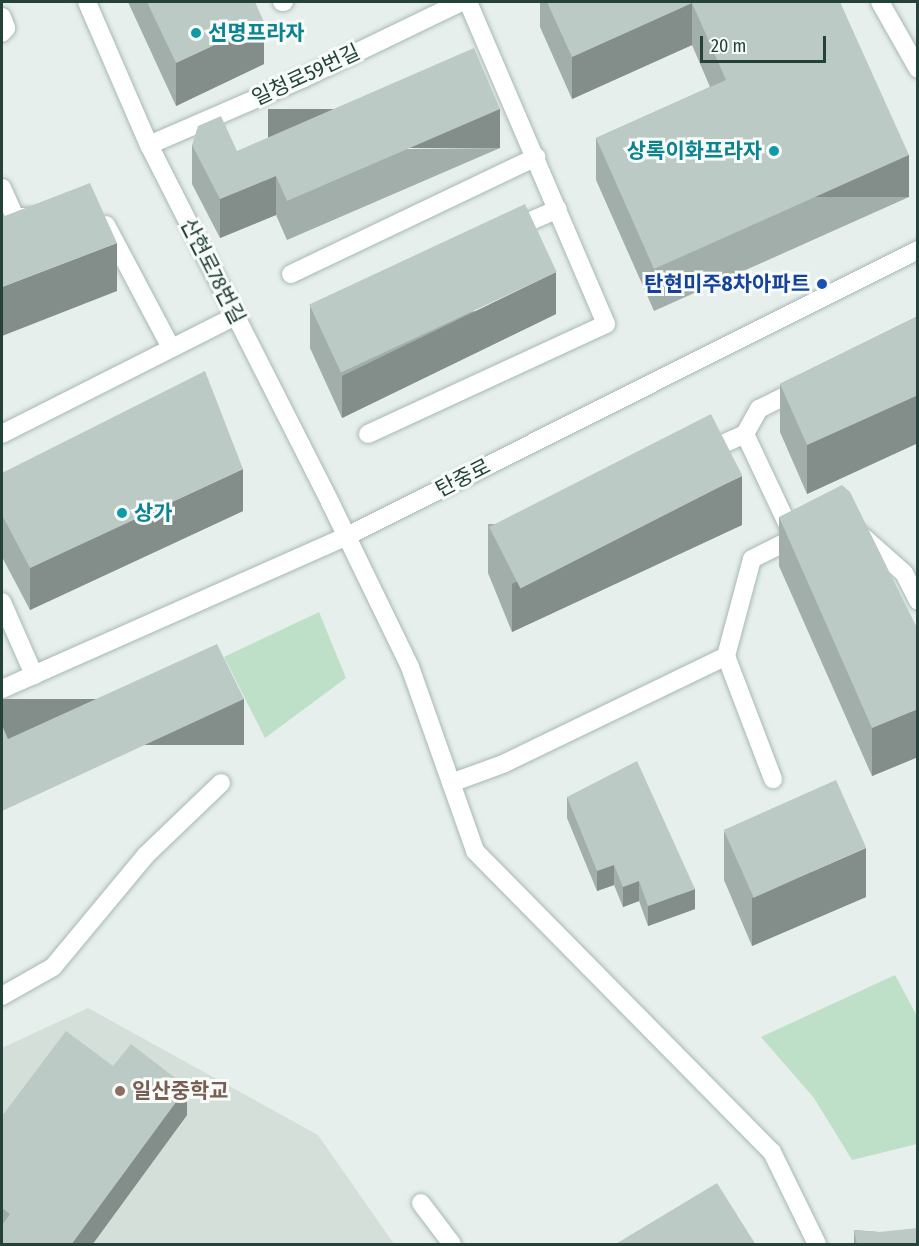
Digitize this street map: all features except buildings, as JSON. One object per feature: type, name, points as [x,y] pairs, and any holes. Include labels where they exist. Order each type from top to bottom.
[{"type":"street","name":"산현로78번길","points":[[87,2],[149,145],[347,536],[410,667],[475,851],[772,1152],[817,1245]]},
{"type":"street","name":"일청로59번길","points":[[149,145],[304,78],[461,2]]},
{"type":"street","points":[[368,434],[606,324],[468,2]]},
{"type":"street","points":[[880,2],[917,67]]},
{"type":"street","points":[[2,17],[6,28],[2,33]]},
{"type":"street","points":[[291,274],[536,157]]},
{"type":"street","points":[[2,188],[15,217],[48,218]]},
{"type":"street","points":[[496,236],[558,209]]},
{"type":"street","points":[[91,219],[102,219],[171,348]]},
{"type":"street","name":"탄중로","points":[[2,689],[347,536],[918,250]]},
{"type":"street","points":[[2,434],[236,316]]},
{"type":"street","points":[[692,459],[745,434],[759,409],[812,382]]},
{"type":"street","points":[[745,434],[793,538]]},
{"type":"street","points":[[847,523],[911,569],[918,601]]},
{"type":"street","points":[[773,779],[726,656],[752,559],[820,525]]},
{"type":"street","points":[[2,602],[34,675]]},
{"type":"street","points":[[451,783],[503,764],[726,656]]},
{"type":"street","points":[[2,996],[53,967],[147,855],[221,783]]},
{"type":"street","points":[[421,1203],[452,1245]]},
{"type":"shaded area","name":"일산중학교","points":[[88,1008],[318,1135],[394,1244],[2,1244],[2,1048]]},
{"type":"green space","points":[[319,612],[346,678],[265,738],[224,657]]},
{"type":"green space","points":[[895,975],[917,1016],[917,1144],[852,1160],[814,1098],[761,1037]]},
{"type":"place","name":"선명프라자","points":[[196,33]]},
{"type":"place","name":"상록이화프라자","points":[[774,151]]},
{"type":"place","name":"탄현미주8차아파트","points":[[822,284]]},
{"type":"place","name":"상가","points":[[122,513]]},
{"type":"place","name":"일산중학교","points":[[120,1091]]}]
